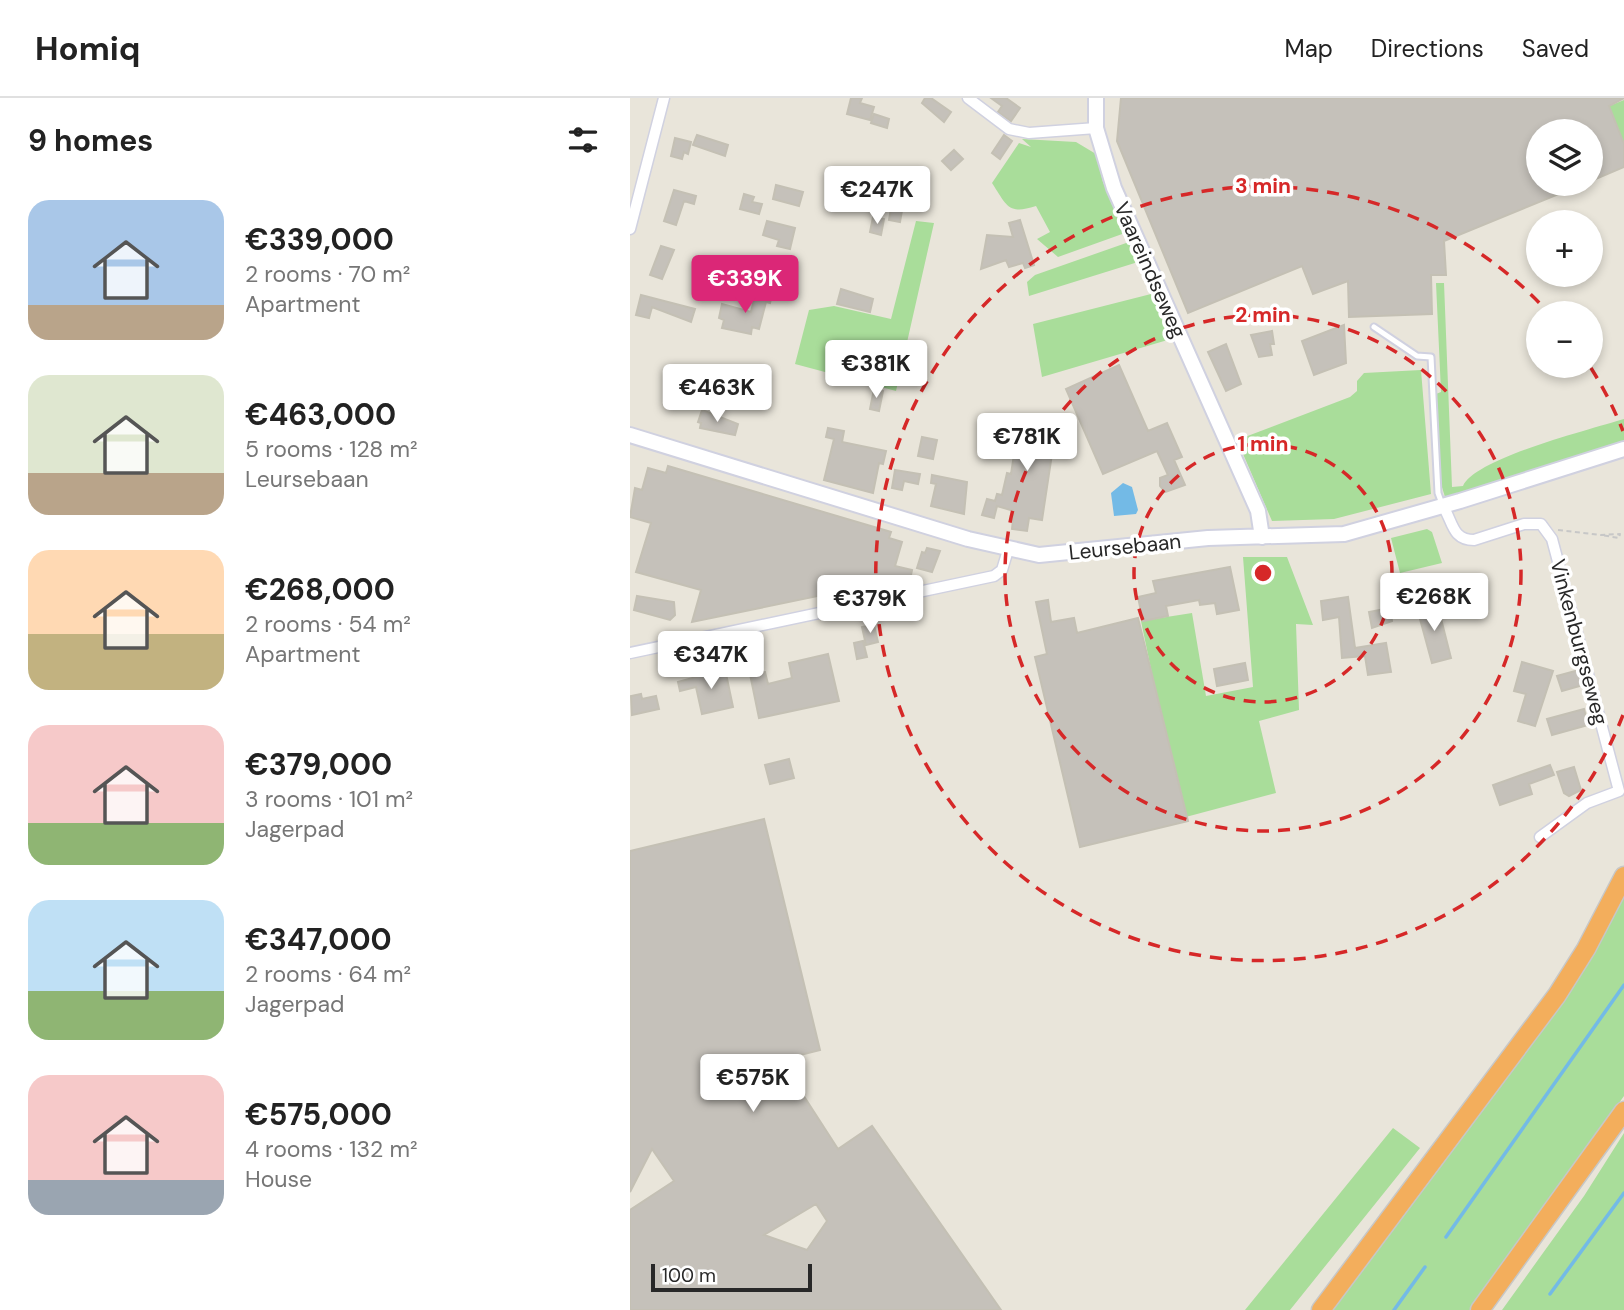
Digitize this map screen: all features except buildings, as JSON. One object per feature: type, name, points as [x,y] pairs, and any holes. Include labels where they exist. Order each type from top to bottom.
[{"type":"highway","points":[[1321,1310],[1557,995],[1586,949],[1624,876]]},
{"type":"highway","points":[[1480,1310],[1624,1111]]},
{"type":"street","points":[[630,229],[664,98]]},
{"type":"street","points":[[968,98],[1009,129],[1029,134],[1096,128]]},
{"type":"street","name":"Vaareindseweg","points":[[1096,98],[1096,128],[1114,188],[1258,511],[1262,537]]},
{"type":"street","name":"Leursebaan","points":[[630,435],[1009,550],[1040,555],[1208,538],[1344,534],[1624,449]]},
{"type":"street","points":[[1443,506],[1453,530],[1465,540],[1474,540],[1531,522],[1546,528]]},
{"type":"street","name":"Vinkenburgseweg","points":[[1540,837],[1587,803],[1619,791],[1546,528]]},
{"type":"street","points":[[630,653],[994,576],[1002,570],[1009,550]]},
{"type":"lane","points":[[1374,327],[1417,356],[1431,357],[1438,493],[1443,506]]},
{"type":"path","points":[[1546,528],[1624,539]]},
{"type":"path","points":[[1601,535],[1622,534]]},
{"type":"path","points":[[1619,538],[1622,534]]},
{"type":"green space","points":[[1624,100],[1624,144],[1609,106]]},
{"type":"green space","points":[[1022,139],[1076,142],[1096,154],[1103,182],[1125,233],[1058,257],[1037,239],[1050,232],[1036,206],[1014,209],[1005,203],[992,183],[1019,143],[1031,147]]},
{"type":"green space","points":[[916,221],[934,223],[896,391],[795,364],[809,310],[834,306],[891,319]]},
{"type":"green space","points":[[1129,242],[1138,262],[1029,296],[1027,282],[1035,275]]},
{"type":"green space","points":[[1436,283],[1444,283],[1452,487],[1463,486],[1472,475],[1511,455],[1624,419],[1624,441],[1449,499],[1445,497],[1441,484],[1436,394],[1441,392]]},
{"type":"green space","points":[[1151,294],[1171,339],[1042,377],[1033,324]]},
{"type":"green space","points":[[1421,370],[1431,494],[1334,519],[1272,521],[1237,440],[1350,397],[1357,391],[1357,381],[1364,373]]},
{"type":"green space","points":[[1427,529],[1432,532],[1442,563],[1400,573],[1391,538]]},
{"type":"green space","points":[[1243,557],[1287,557],[1313,625],[1296,624],[1299,710],[1259,721],[1276,793],[1182,818],[1141,621],[1192,613],[1206,696],[1253,687]]},
{"type":"green space","points":[[1624,896],[1624,1096],[1470,1310],[1331,1310],[1565,997],[1594,954]]},
{"type":"green space","points":[[1393,1128],[1420,1148],[1290,1310],[1245,1310]]},
{"type":"green space","points":[[1624,1133],[1624,1310],[1502,1310],[1584,1196]]},
{"type":"water","points":[[1123,483],[1132,487],[1138,510],[1136,514],[1114,516],[1111,493]]},
{"type":"waterway","points":[[1446,1237],[1624,985]]},
{"type":"waterway","points":[[1550,1294],[1624,1193]]},
{"type":"waterway","points":[[1394,1310],[1425,1267]]}]
